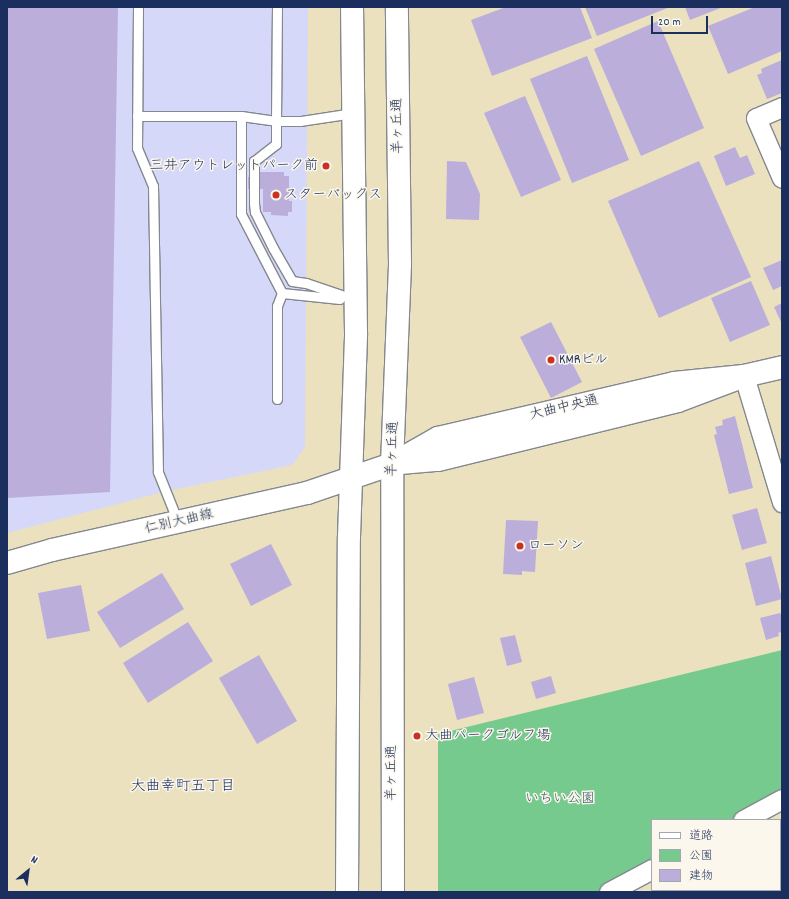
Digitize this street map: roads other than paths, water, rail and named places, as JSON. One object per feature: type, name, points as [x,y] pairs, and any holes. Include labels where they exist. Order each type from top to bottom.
[{"type":"main road","points":[[347,892],[351,478],[356,300],[352,7]]},
{"type":"main road","name":"羊ヶ丘通","points":[[393,892],[392,464],[400,264],[397,7]]},
{"type":"main road","name":"大曲中央通","points":[[351,478],[392,464],[438,438],[674,383],[744,376],[782,368]]},
{"type":"main road","name":"仁別大曲線","points":[[7,563],[52,550],[307,493],[351,478]]},
{"type":"street","points":[[782,107],[756,118],[782,178]]},
{"type":"street","points":[[744,376],[782,502]]},
{"type":"street","points":[[746,819],[782,799]]},
{"type":"street","points":[[609,892],[651,870]]},
{"type":"lane","points":[[138,7],[137,148],[153,186],[158,472],[178,522]]},
{"type":"lane","points":[[276,7],[276,144],[254,161],[255,212],[276,255],[292,281],[306,283],[356,300]]},
{"type":"lane","points":[[137,116],[241,116],[276,121],[300,121],[354,113]]},
{"type":"lane","points":[[241,116],[241,214],[282,293],[277,306],[277,399]]},
{"type":"lane","points":[[282,293],[356,300]]},
{"type":"place","name":"三井アウトレットパーク前","points":[[326,166]]},
{"type":"place","name":"スターバックス","points":[[276,195]]},
{"type":"place","name":"KMRビル","points":[[551,360]]},
{"type":"place","name":"ローソン","points":[[520,546]]},
{"type":"place","name":"大曲パークゴルフ場","points":[[417,736]]},
{"type":"district","name":"大曲幸町五丁目","points":[[183,788]]},
{"type":"park label","name":"いちい公園","points":[[560,799]]}]
